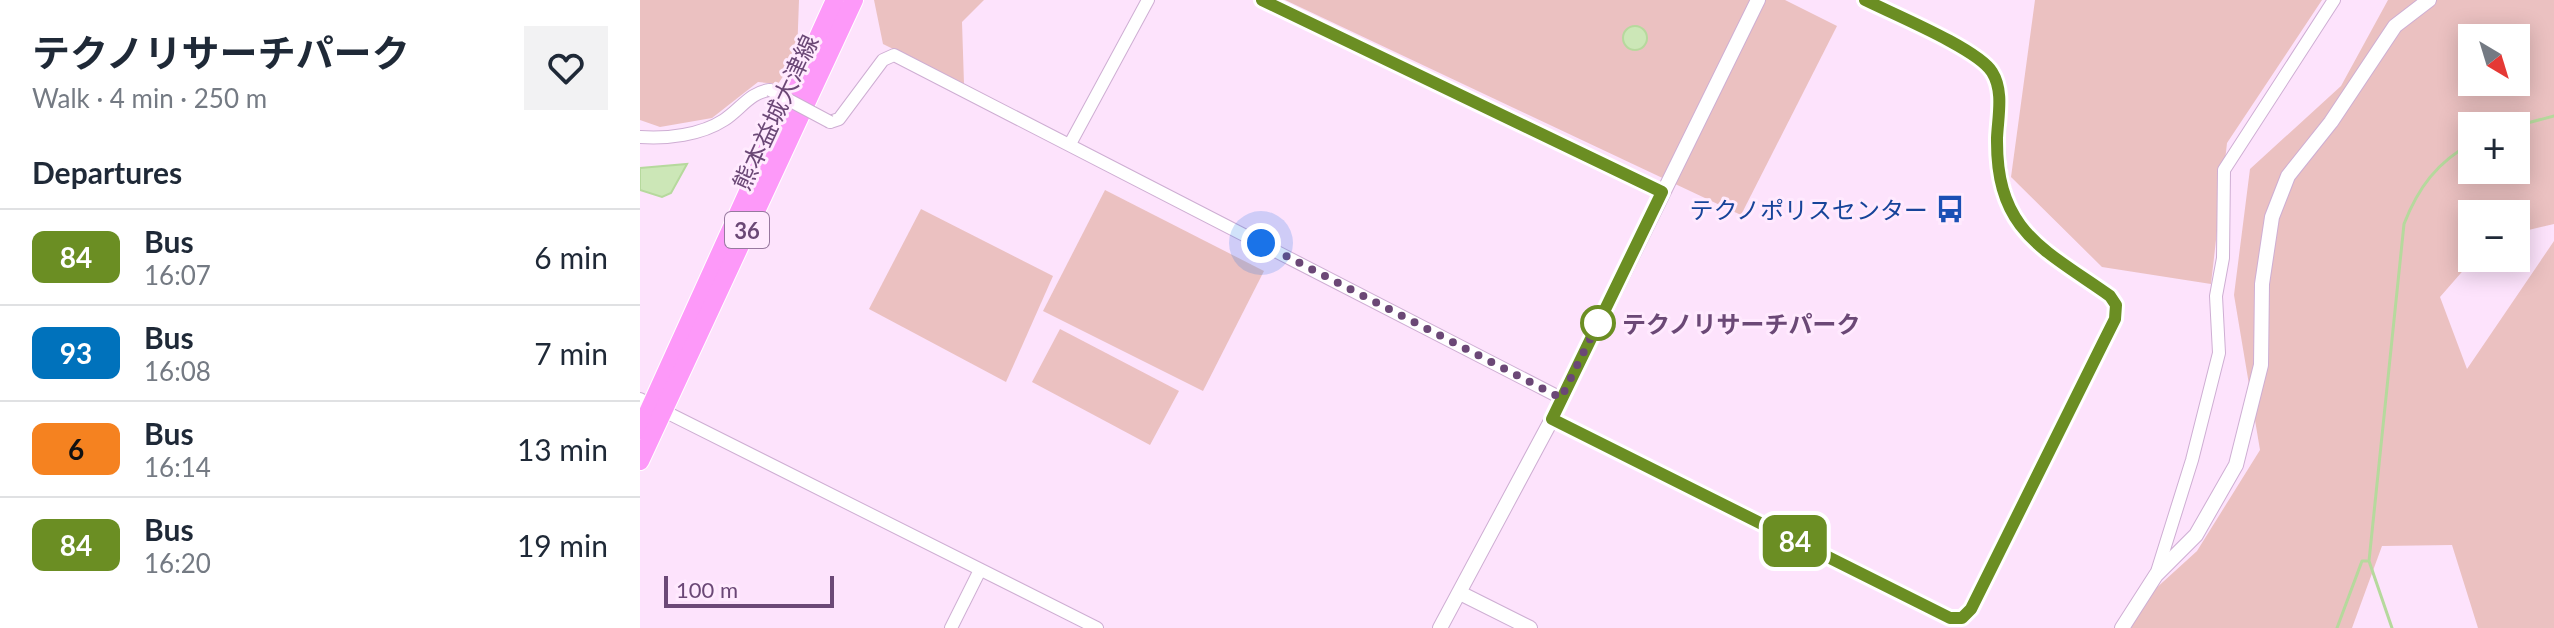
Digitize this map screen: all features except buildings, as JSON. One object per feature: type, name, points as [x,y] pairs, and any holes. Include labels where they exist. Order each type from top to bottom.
[{"type":"main road","name":"熊本益城大津線","points":[[640,461],[652,405],[835,0]]},
{"type":"main road","name":"熊本益城大津線","points":[[640,430],[854,0]]},
{"type":"street","points":[[1070,144],[1148,0]]},
{"type":"street","points":[[1262,0],[1662,192]]},
{"type":"street","points":[[1440,628],[1552,419],[1758,0]]},
{"type":"street","points":[[1552,419],[1950,618],[1962,618],[1971,609],[2115,319],[2116,305],[2110,296],[2032,240],[2009,212],[1998,179],[1999,85],[1991,69],[1974,55],[1865,0]]},
{"type":"street","points":[[2156,575],[2192,460],[2219,353],[2216,296],[2223,258],[2224,170],[2334,0]]},
{"type":"street","points":[[2122,628],[2156,575],[2196,535],[2236,465],[2261,365],[2262,284],[2272,217],[2288,176],[2331,122],[2395,26],[2429,0]]},
{"type":"street","points":[[640,137],[668,139],[723,121],[758,91],[770,90],[830,122],[839,119],[883,60],[894,55],[1561,398]]},
{"type":"street","points":[[652,405],[1097,628]]},
{"type":"street","points":[[951,628],[980,570]]},
{"type":"street","points":[[1460,593],[1530,628]]},
{"type":"shaded area","points":[[640,0],[799,0],[797,55],[778,84],[758,82],[712,118],[660,127],[640,120]]},
{"type":"shaded area","points":[[874,0],[984,0],[962,22],[964,84],[883,44]]},
{"type":"shaded area","points":[[1285,0],[1785,0],[1837,26],[1741,215]]},
{"type":"shaded area","points":[[2035,0],[2322,0],[2227,143],[2211,284],[2102,267],[2011,177]]},
{"type":"shaded area","points":[[2388,0],[2554,0],[2554,224],[2530,230],[2530,200],[2458,200],[2458,272],[2462,272],[2440,297],[2467,369],[2554,241],[2554,628],[2478,628],[2452,545],[2382,546],[2352,628],[2127,628],[2153,591],[2197,551],[2260,450],[2234,295],[2250,169],[2341,86]]},
{"type":"shaded area","points":[[1635,26],[1644,29],[1647,38],[1644,47],[1635,50],[1626,47],[1623,38],[1626,29]]},
{"type":"shaded area","points":[[687,164],[671,193],[662,197],[640,190],[640,168]]},
{"type":"shaded area","points":[[1105,190],[1264,271],[1203,391],[1043,311]]},
{"type":"shaded area","points":[[921,209],[1053,276],[1006,382],[869,309]]},
{"type":"shaded area","points":[[1060,329],[1179,391],[1150,445],[1032,382]]},
{"type":"waterway","points":[[2530,122],[2554,116]]},
{"type":"waterway","points":[[2392,628],[2369,561],[2404,224],[2430,177],[2458,152]]},
{"type":"waterway","points":[[2337,628],[2362,561],[2367,561]]},
{"type":"bus line","name":"84","points":[[1262,0],[1662,192],[1552,419],[1950,618],[1962,618],[1971,609],[2115,319],[2116,305],[2110,296],[2032,240],[2009,212],[1998,179],[1999,85],[1991,69],[1974,55],[1865,0]]},
{"type":"place","name":"テクノポリスセンター","points":[[1950,209]]},
{"type":"place","name":"テクノリサーチパーク","points":[[1598,323]]},
{"type":"route","points":[[1261,243],[1561,398],[1598,323]]}]
